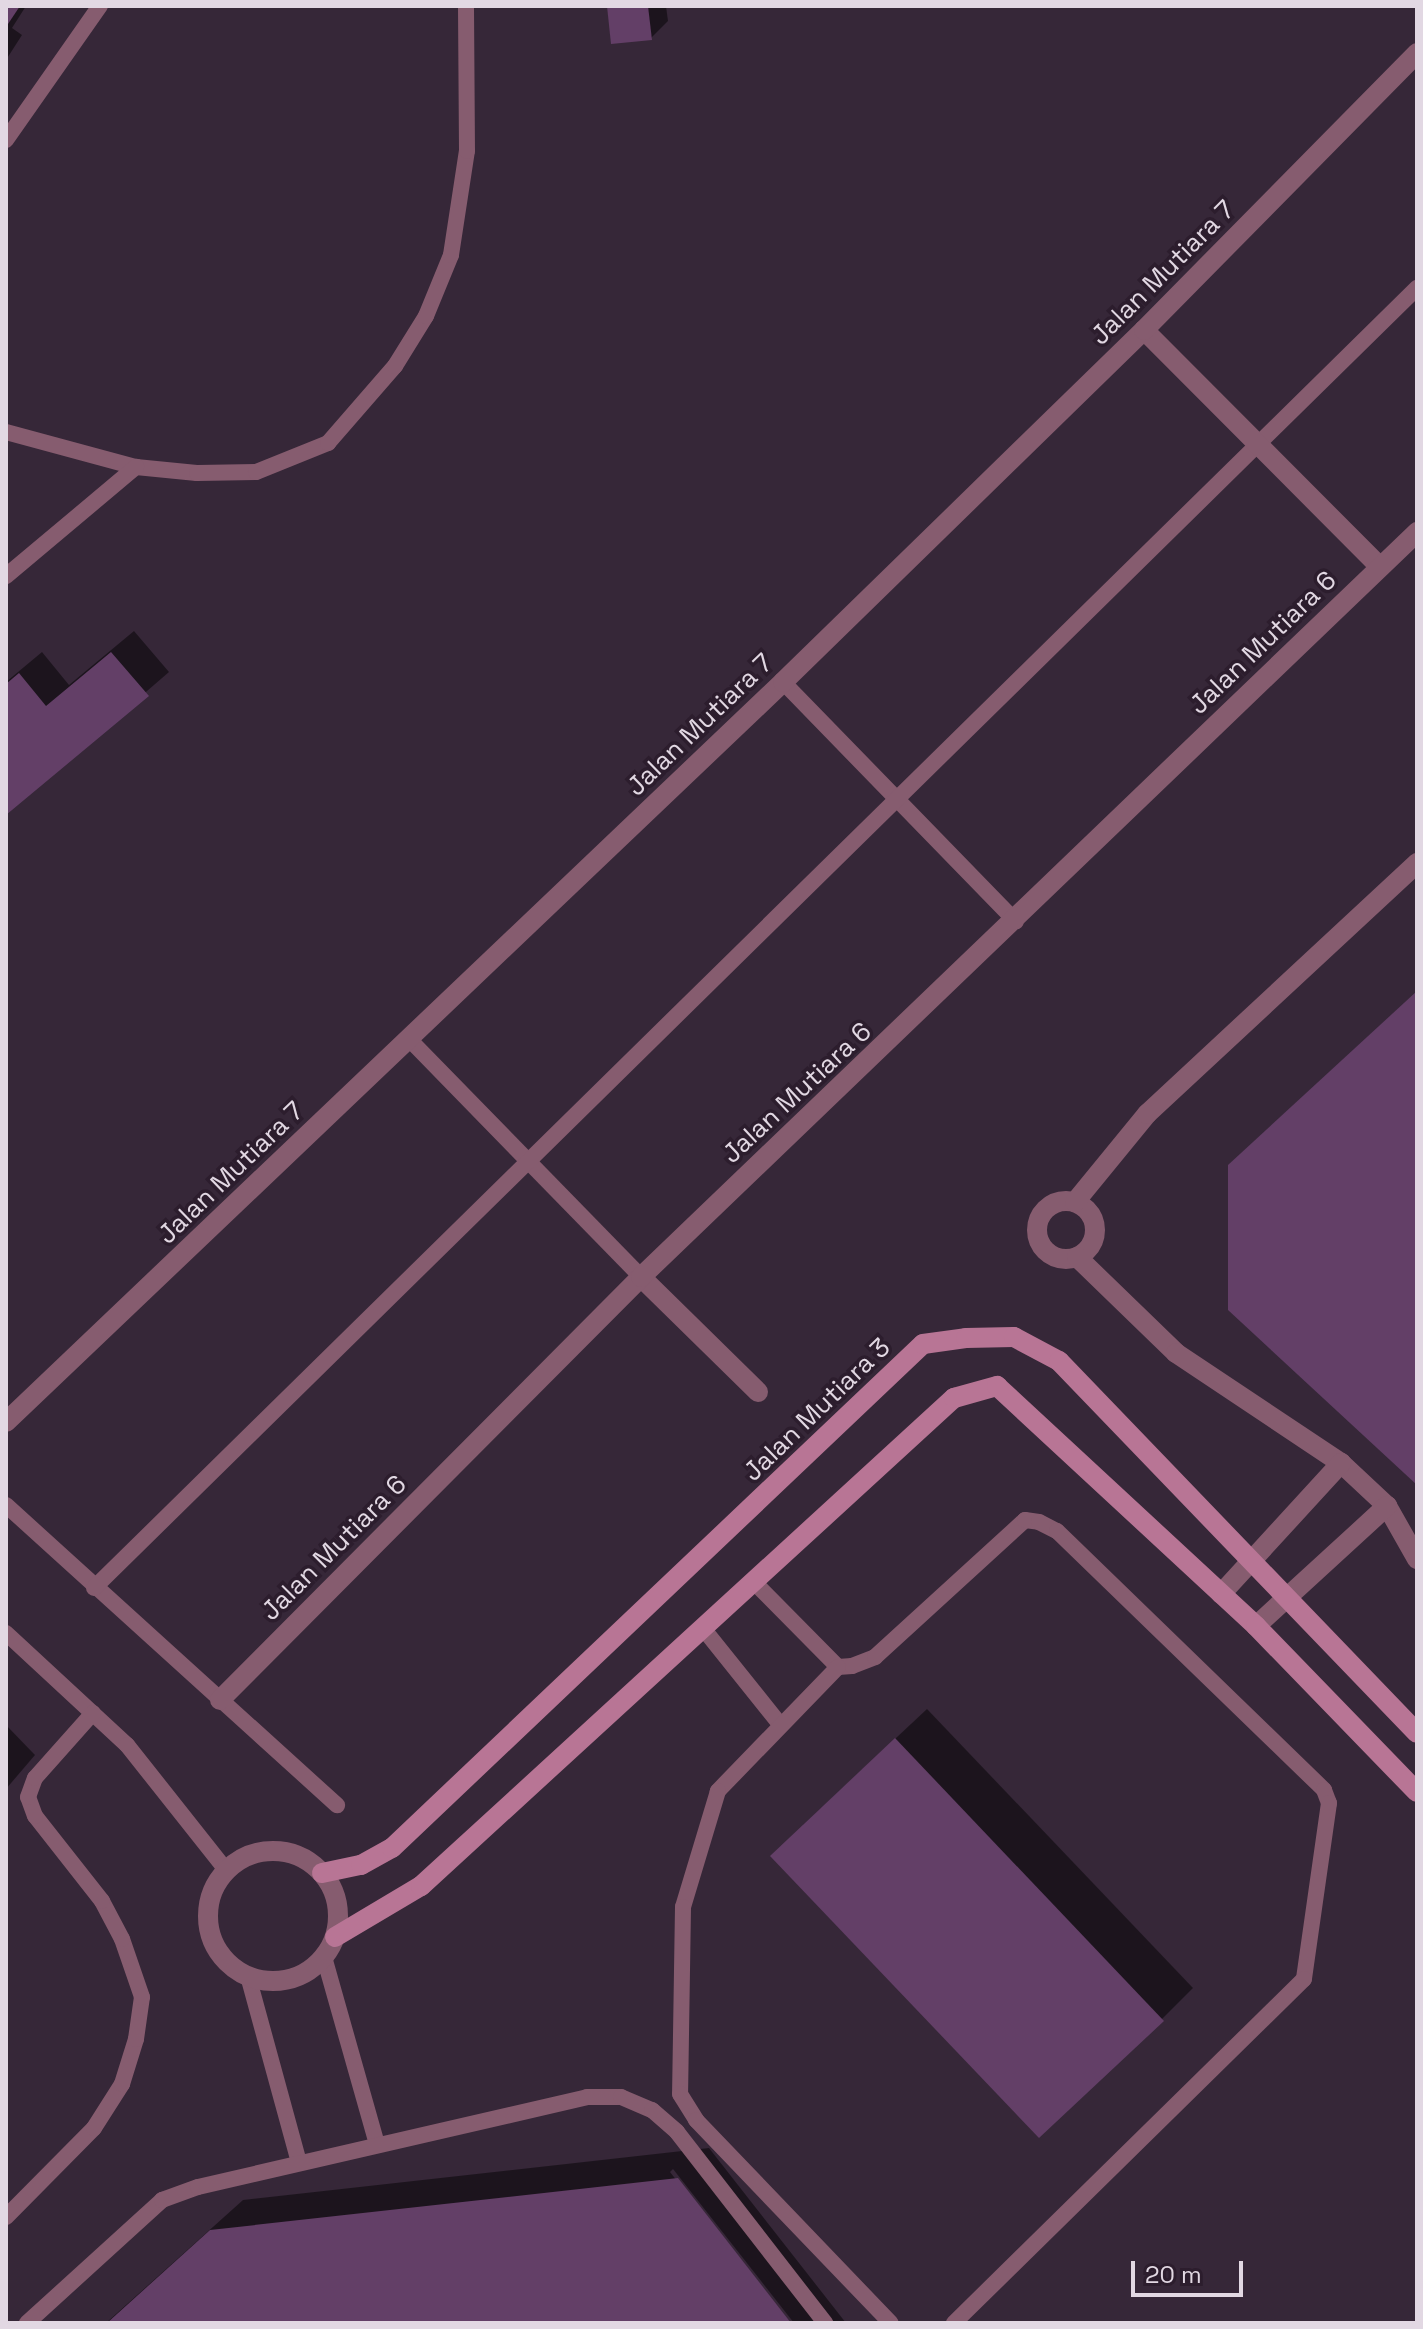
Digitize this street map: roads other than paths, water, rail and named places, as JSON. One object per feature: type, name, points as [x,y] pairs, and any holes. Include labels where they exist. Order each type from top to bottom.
[{"type":"street","name":"Jalan Mutiara 7","points":[[6,1422],[783,682],[1144,330],[1417,53]]},
{"type":"street","points":[[1144,330],[1258,441],[1379,566]]},
{"type":"street","name":"Jalan Mutiara 6","points":[[220,1700],[641,1277],[1016,922],[1417,532]]},
{"type":"street","points":[[1075,1202],[1147,1114],[1417,863]]},
{"type":"street","points":[[1075,1202],[1087,1209],[1095,1233],[1091,1246],[1077,1257],[1056,1258],[1044,1252],[1036,1227],[1050,1205],[1075,1202]]},
{"type":"street","points":[[1077,1257],[1176,1353],[1341,1463],[1387,1506],[1417,1559]]},
{"type":"street","points":[[641,1277],[758,1392]]},
{"type":"street","name":"Jalan Mutiara 3","points":[[322,1873],[361,1865],[392,1848],[923,1344],[1014,1337],[1059,1361],[1284,1600],[1417,1733]]},
{"type":"street","points":[[335,1937],[421,1886],[954,1398],[997,1386],[1256,1626],[1417,1792]]},
{"type":"street","points":[[1221,1594],[1341,1463]]},
{"type":"street","points":[[1256,1626],[1387,1506]]},
{"type":"street","points":[[275,1852],[306,1860],[322,1873],[334,1893],[335,1937],[324,1957],[289,1979],[248,1976],[223,1957],[208,1929],[207,1907],[226,1870],[244,1857],[275,1852]]},
{"type":"lane","points":[[6,140],[100,6]]},
{"type":"lane","points":[[6,432],[136,467],[256,472],[328,443],[395,366],[426,316],[451,255],[467,151],[466,6]]},
{"type":"lane","points":[[94,1588],[1417,288]]},
{"type":"lane","points":[[6,576],[136,467]]},
{"type":"lane","points":[[783,682],[1016,922]]},
{"type":"lane","points":[[409,1039],[530,1159],[641,1277]]},
{"type":"lane","points":[[6,1505],[94,1588],[337,1805]]},
{"type":"lane","points":[[891,2323],[696,2120],[680,2094],[683,1907],[718,1791],[779,1723],[838,1667],[875,1657],[1025,1520],[1039,1522],[1068,1542],[1324,1790],[1329,1803],[1304,1979],[954,2323]]},
{"type":"lane","points":[[753,1581],[838,1667]]},
{"type":"lane","points":[[702,1627],[779,1723]]},
{"type":"lane","points":[[6,1633],[127,1745],[226,1870]]},
{"type":"lane","points":[[6,2217],[94,2128],[122,2084],[136,2039],[142,1997],[122,1939],[102,1901],[35,1816],[28,1797],[35,1778],[93,1713]]},
{"type":"lane","points":[[324,1957],[377,2144]]},
{"type":"lane","points":[[248,1976],[299,2162]]},
{"type":"lane","points":[[27,2323],[162,2200],[377,2144],[587,2097],[621,2097],[641,2105],[677,2132],[825,2323]]}]
